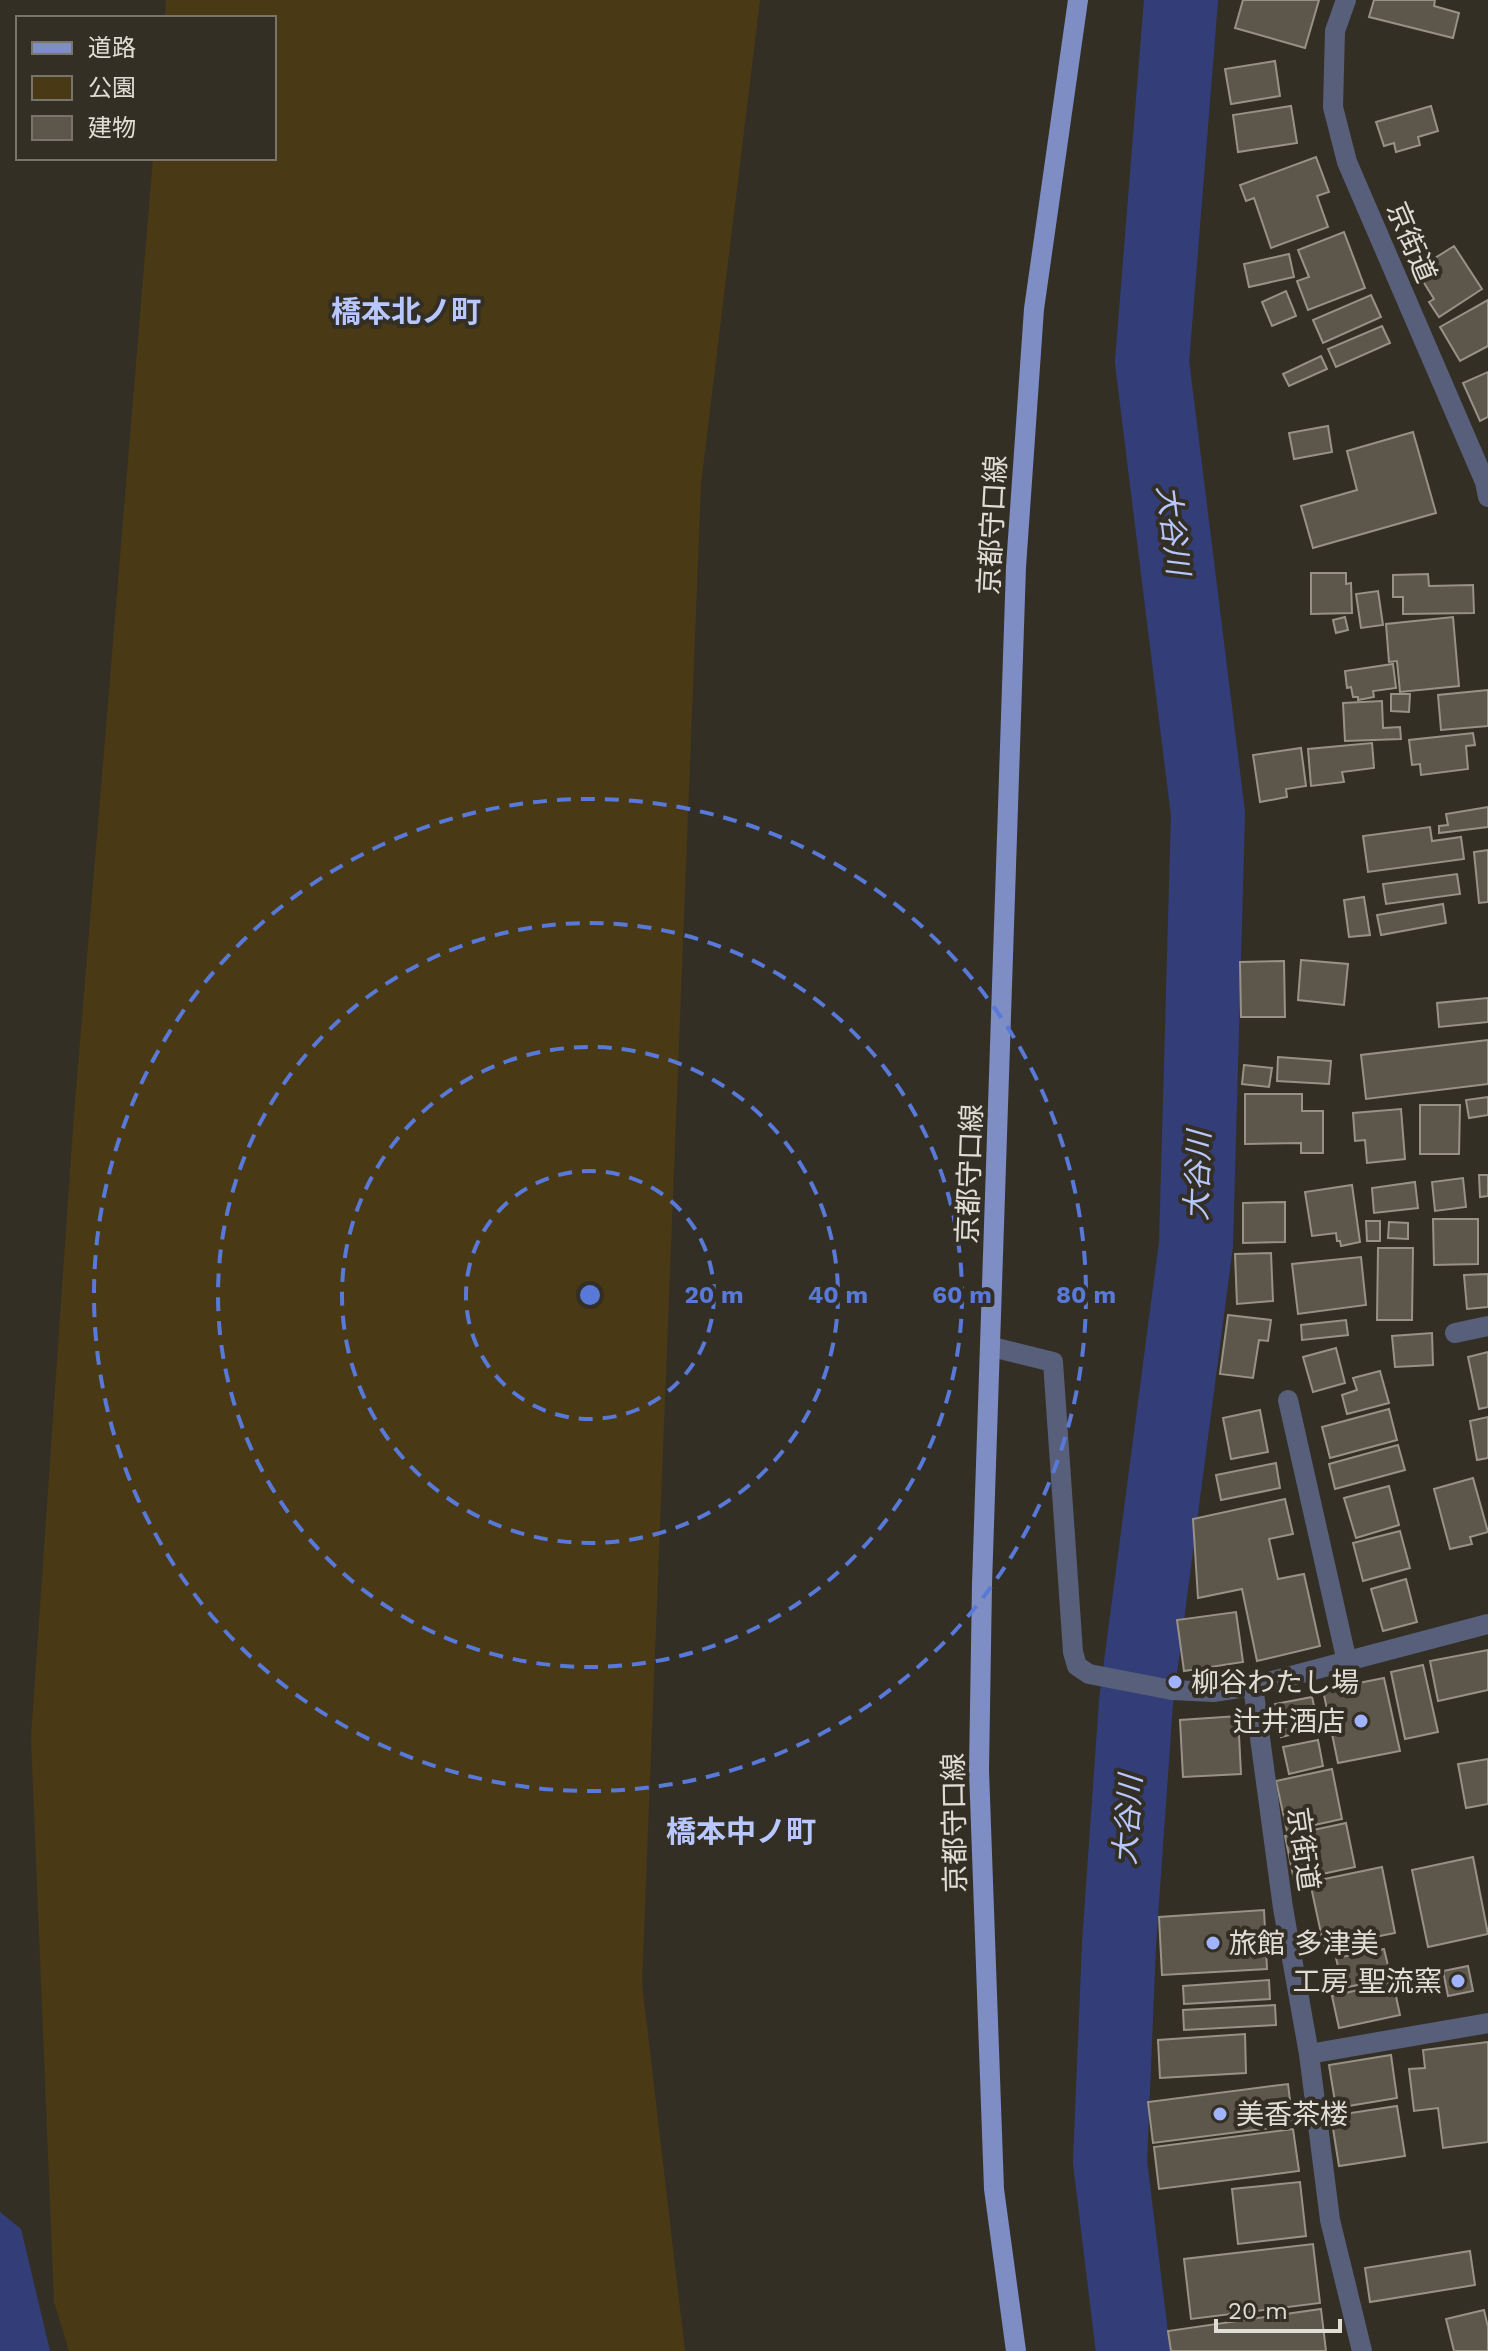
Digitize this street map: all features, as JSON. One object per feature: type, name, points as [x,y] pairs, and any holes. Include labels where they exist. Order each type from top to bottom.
[{"type":"main road","name":"京都守口線","points":[[1016,2351],[994,2189],[979,1770],[982,1584],[1016,567],[1034,309],[1078,0]]},
{"type":"street","name":"京街道","points":[[1346,0],[1335,31],[1333,107],[1347,162],[1485,482],[1488,497]]},
{"type":"street","points":[[1455,1333],[1488,1326]]},
{"type":"street","points":[[992,1347],[1053,1362],[1073,1652],[1077,1666],[1089,1674],[1172,1690],[1213,1692],[1253,1686],[1488,1624]]},
{"type":"street","points":[[1288,1400],[1347,1662]]},
{"type":"street","name":"京街道","points":[[1253,1686],[1283,1908],[1309,2054],[1330,2220],[1362,2351]]},
{"type":"street","points":[[1309,2054],[1488,2023]]},
{"type":"green space","points":[[166,0],[760,0],[701,484],[642,1983],[685,2351],[69,2351],[54,2302],[31,1737],[74,1114],[153,160],[276,160],[276,16],[165,16]]},
{"type":"water","points":[[0,2212],[21,2229],[50,2351],[0,2351]]},
{"type":"building","points":[[1243,0],[1319,0],[1305,48],[1235,28]]},
{"type":"building","points":[[1374,0],[1435,0],[1434,6],[1459,13],[1453,38],[1369,17]]},
{"type":"building","points":[[1275,61],[1280,96],[1231,104],[1225,69]]},
{"type":"building","points":[[1291,106],[1297,143],[1238,152],[1233,115]]},
{"type":"building","points":[[1431,106],[1438,131],[1418,137],[1420,145],[1396,152],[1394,143],[1384,146],[1376,122]]},
{"type":"building","points":[[1316,157],[1329,192],[1317,196],[1328,227],[1271,248],[1254,198],[1246,201],[1240,185]]},
{"type":"building","points":[[1344,232],[1365,288],[1308,310],[1297,281],[1309,277],[1298,250]]},
{"type":"building","points":[[1454,246],[1482,289],[1439,317],[1429,302],[1434,299],[1416,270]]},
{"type":"building","points":[[1289,254],[1294,277],[1249,287],[1244,264]]},
{"type":"building","points":[[1286,291],[1296,316],[1272,326],[1262,302]]},
{"type":"building","points":[[1371,295],[1381,317],[1323,343],[1313,320]]},
{"type":"building","points":[[1488,300],[1488,346],[1460,361],[1440,327]]},
{"type":"building","points":[[1382,326],[1390,343],[1336,367],[1328,349]]},
{"type":"building","points":[[1321,356],[1327,369],[1289,386],[1283,374]]},
{"type":"building","points":[[1488,372],[1488,417],[1480,421],[1463,383]]},
{"type":"building","points":[[1328,426],[1332,452],[1294,459],[1289,433]]},
{"type":"building","points":[[1413,432],[1436,513],[1313,548],[1301,506],[1357,490],[1347,451]]},
{"type":"building","points":[[1311,573],[1346,573],[1346,584],[1351,583],[1352,613],[1311,614]]},
{"type":"building","points":[[1428,574],[1429,586],[1473,585],[1474,613],[1403,614],[1403,597],[1393,597],[1393,575]]},
{"type":"building","points":[[1378,591],[1383,625],[1361,628],[1356,594]]},
{"type":"building","points":[[1345,617],[1348,630],[1336,633],[1333,620]]},
{"type":"building","points":[[1453,617],[1459,686],[1400,692],[1397,661],[1389,662],[1386,624]]},
{"type":"building","points":[[1393,664],[1396,688],[1373,691],[1374,697],[1358,700],[1358,697],[1353,697],[1351,687],[1347,688],[1345,671]]},
{"type":"building","points":[[1488,690],[1488,726],[1441,730],[1438,695]]},
{"type":"building","points":[[1391,694],[1410,694],[1409,712],[1391,711]]},
{"type":"building","points":[[1382,701],[1383,728],[1400,727],[1401,739],[1345,741],[1343,703]]},
{"type":"building","points":[[1473,733],[1475,745],[1466,746],[1468,769],[1421,775],[1420,764],[1412,765],[1409,740]]},
{"type":"building","points":[[1372,743],[1374,768],[1342,772],[1344,782],[1311,786],[1308,749]]},
{"type":"building","points":[[1301,748],[1306,786],[1286,789],[1287,797],[1260,802],[1253,755]]},
{"type":"building","points":[[1488,807],[1488,827],[1439,833],[1439,826],[1448,825],[1446,814]]},
{"type":"building","points":[[1430,827],[1432,841],[1461,837],[1464,859],[1368,872],[1363,836]]},
{"type":"building","points":[[1488,850],[1488,902],[1479,903],[1474,852]]},
{"type":"building","points":[[1457,874],[1460,894],[1386,904],[1383,884]]},
{"type":"building","points":[[1364,897],[1370,935],[1349,937],[1344,900]]},
{"type":"building","points":[[1443,904],[1446,923],[1381,935],[1377,915]]},
{"type":"building","points":[[1301,960],[1348,964],[1344,1005],[1298,1000]]},
{"type":"building","points":[[1284,961],[1285,1017],[1241,1017],[1240,962]]},
{"type":"building","points":[[1488,998],[1488,1022],[1439,1027],[1437,1003]]},
{"type":"building","points":[[1488,1040],[1488,1084],[1366,1099],[1361,1055]]},
{"type":"building","points":[[1278,1057],[1331,1061],[1329,1084],[1277,1081]]},
{"type":"building","points":[[1244,1065],[1272,1068],[1269,1087],[1242,1084]]},
{"type":"building","points":[[1245,1094],[1302,1094],[1302,1111],[1323,1111],[1323,1153],[1301,1153],[1301,1143],[1245,1144]]},
{"type":"building","points":[[1488,1097],[1488,1115],[1469,1118],[1466,1100]]},
{"type":"building","points":[[1420,1105],[1460,1105],[1459,1154],[1420,1154]]},
{"type":"building","points":[[1401,1109],[1405,1159],[1367,1163],[1365,1140],[1355,1141],[1353,1113]]},
{"type":"building","points":[[1479,1175],[1488,1175],[1488,1196],[1480,1197]]},
{"type":"building","points":[[1463,1178],[1466,1207],[1435,1211],[1432,1182]]},
{"type":"building","points":[[1415,1182],[1418,1208],[1374,1213],[1372,1188]]},
{"type":"building","points":[[1352,1185],[1360,1242],[1341,1246],[1336,1233],[1312,1236],[1305,1192]]},
{"type":"building","points":[[1285,1202],[1285,1242],[1243,1243],[1243,1203]]},
{"type":"building","points":[[1433,1219],[1478,1219],[1478,1264],[1434,1265]]},
{"type":"building","points":[[1366,1221],[1380,1221],[1380,1241],[1367,1241]]},
{"type":"building","points":[[1389,1222],[1408,1223],[1408,1239],[1388,1238]]},
{"type":"building","points":[[1378,1248],[1413,1248],[1412,1320],[1377,1320]]},
{"type":"building","points":[[1271,1253],[1273,1301],[1237,1304],[1235,1254]]},
{"type":"building","points":[[1361,1257],[1366,1305],[1298,1314],[1292,1264]]},
{"type":"building","points":[[1488,1274],[1488,1307],[1467,1309],[1464,1275]]},
{"type":"building","points":[[1228,1315],[1271,1320],[1268,1341],[1259,1340],[1253,1378],[1220,1374]]},
{"type":"building","points":[[1346,1320],[1348,1335],[1302,1340],[1301,1325]]},
{"type":"building","points":[[1432,1333],[1433,1365],[1395,1367],[1392,1336]]},
{"type":"building","points":[[1336,1348],[1345,1383],[1313,1392],[1303,1357]]},
{"type":"building","points":[[1488,1352],[1488,1407],[1479,1409],[1468,1357]]},
{"type":"building","points":[[1380,1371],[1389,1403],[1347,1414],[1342,1395],[1357,1390],[1353,1378]]},
{"type":"building","points":[[1389,1409],[1397,1440],[1330,1458],[1322,1427]]},
{"type":"building","points":[[1260,1410],[1268,1452],[1231,1459],[1223,1418]]},
{"type":"building","points":[[1488,1417],[1488,1458],[1477,1460],[1470,1421]]},
{"type":"building","points":[[1398,1445],[1405,1470],[1335,1489],[1329,1464]]},
{"type":"building","points":[[1276,1463],[1280,1488],[1221,1500],[1216,1475]]},
{"type":"building","points":[[1473,1478],[1488,1532],[1470,1537],[1472,1544],[1450,1549],[1434,1489]]},
{"type":"building","points":[[1389,1486],[1399,1525],[1356,1538],[1344,1498]]},
{"type":"building","points":[[1285,1499],[1293,1534],[1269,1539],[1278,1579],[1304,1574],[1320,1646],[1257,1661],[1242,1589],[1198,1598],[1193,1519]]},
{"type":"building","points":[[1400,1531],[1410,1568],[1363,1581],[1353,1543]]},
{"type":"building","points":[[1406,1579],[1417,1622],[1383,1631],[1371,1589]]},
{"type":"building","points":[[1236,1612],[1243,1662],[1184,1671],[1177,1620]]},
{"type":"building","points":[[1488,1650],[1488,1690],[1438,1701],[1430,1661]]},
{"type":"building","points":[[1423,1665],[1438,1732],[1405,1739],[1391,1672]]},
{"type":"building","name":"辻井酒店","points":[[1384,1678],[1400,1751],[1338,1763],[1323,1690]]},
{"type":"building","points":[[1312,1697],[1319,1728],[1281,1737],[1275,1704]]},
{"type":"building","points":[[1238,1716],[1241,1774],[1183,1777],[1180,1720]]},
{"type":"building","points":[[1318,1740],[1323,1766],[1289,1774],[1283,1747]]},
{"type":"building","points":[[1488,1759],[1488,1804],[1466,1808],[1458,1764]]},
{"type":"building","points":[[1332,1769],[1342,1819],[1287,1831],[1276,1781]]},
{"type":"building","points":[[1346,1823],[1355,1867],[1294,1880],[1285,1836]]},
{"type":"building","points":[[1473,1857],[1488,1934],[1428,1947],[1412,1870]]},
{"type":"building","points":[[1382,1867],[1395,1933],[1324,1947],[1310,1882]]},
{"type":"building","name":"旅館 多津美","points":[[1264,1910],[1267,1969],[1162,1975],[1159,1917]]},
{"type":"building","points":[[1384,1949],[1391,1978],[1343,1988],[1336,1958]]},
{"type":"building","name":"工房 聖流窯","points":[[1468,1966],[1473,1991],[1448,1996],[1443,1971]]},
{"type":"building","points":[[1269,1980],[1270,1999],[1184,2004],[1183,1986]]},
{"type":"building","points":[[1393,1982],[1400,2015],[1339,2028],[1332,1996]]},
{"type":"building","points":[[1275,2005],[1276,2025],[1184,2030],[1183,2010]]},
{"type":"building","points":[[1245,2034],[1246,2073],[1160,2078],[1158,2040]]},
{"type":"building","points":[[1488,2042],[1488,2142],[1443,2148],[1438,2108],[1414,2111],[1409,2069],[1425,2068],[1423,2050]]},
{"type":"building","points":[[1391,2055],[1397,2098],[1336,2108],[1329,2065]]},
{"type":"building","name":"美香茶楼","points":[[1288,2084],[1293,2125],[1153,2143],[1148,2102]]},
{"type":"building","points":[[1397,2106],[1405,2156],[1339,2166],[1331,2116]]},
{"type":"building","points":[[1293,2129],[1299,2171],[1159,2189],[1154,2147]]},
{"type":"building","points":[[1300,2182],[1306,2236],[1238,2244],[1232,2189]]},
{"type":"building","points":[[1313,2244],[1320,2303],[1191,2319],[1184,2259]]},
{"type":"building","points":[[1470,2251],[1475,2285],[1370,2302],[1365,2268]]},
{"type":"building","points":[[1321,2309],[1326,2351],[1171,2351],[1168,2331]]},
{"type":"building","points":[[1484,2310],[1488,2351],[1454,2351],[1446,2319]]},
{"type":"waterway","name":"大谷川","points":[[1133,2351],[1110,2162],[1119,1944],[1136,1702],[1196,1244],[1208,814],[1152,362],[1181,0]]},
{"type":"place","name":"柳谷わたし場","points":[[1175,1682]]},
{"type":"place","name":"辻井酒店","points":[[1361,1721]]},
{"type":"place","name":"旅館 多津美","points":[[1213,1943]]},
{"type":"place","name":"工房 聖流窯","points":[[1458,1981]]},
{"type":"place","name":"美香茶楼","points":[[1220,2114]]},
{"type":"district","name":"橋本北ノ町","points":[[406,312]]},
{"type":"district","name":"橋本中ノ町","points":[[741,1832]]}]
